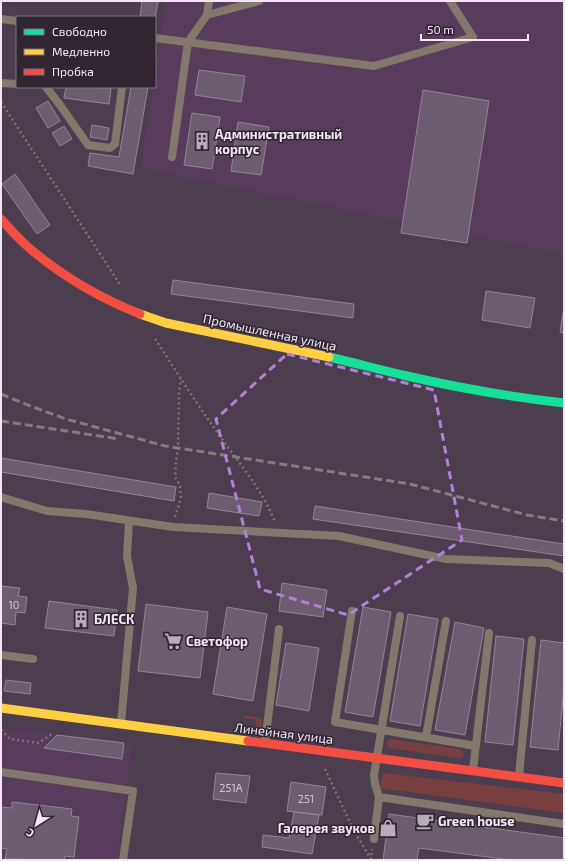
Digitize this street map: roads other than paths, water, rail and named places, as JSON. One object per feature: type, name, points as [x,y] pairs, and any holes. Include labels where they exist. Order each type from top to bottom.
[{"type":"street","name":"Промышленная улица","points":[[1,218],[26,246],[53,267],[112,302],[139,314],[166,323],[361,364],[428,380],[518,398],[564,403]]},
{"type":"street","name":"Линейная улица","points":[[1,708],[564,783]]},
{"type":"lane","points":[[172,157],[188,42],[207,15],[209,1]]},
{"type":"lane","points":[[207,15],[260,1]]},
{"type":"lane","points":[[156,38],[374,66],[473,36],[450,1]]},
{"type":"lane","points":[[1,19],[16,21]]},
{"type":"lane","points":[[1,83],[16,84]]},
{"type":"lane","points":[[47,88],[88,145],[110,148],[114,144],[122,88]]},
{"type":"lane","points":[[1,498],[47,511],[86,514],[173,527],[339,536],[446,559],[549,563],[564,569]]},
{"type":"lane","points":[[121,725],[133,588],[127,556],[129,521]]},
{"type":"lane","points":[[352,611],[335,722],[476,746]]},
{"type":"lane","points":[[374,839],[379,797],[374,775],[400,616]]},
{"type":"lane","points":[[426,738],[446,621]]},
{"type":"lane","points":[[265,744],[279,629]]},
{"type":"lane","points":[[473,771],[489,633]]},
{"type":"lane","points":[[519,777],[532,640]]},
{"type":"lane","points":[[1,655],[33,659]]},
{"type":"lane","points":[[1,772],[133,791],[123,860]]},
{"type":"lane","points":[[379,797],[564,824]]},
{"type":"railway","points":[[1,394],[66,419],[165,446],[410,484],[527,515],[564,521]]},
{"type":"railway","points":[[1,421],[119,439]]},
{"type":"place","name":"Административный корпус","points":[[202,141]]},
{"type":"place","name":"БЛЕСК","points":[[81,619]]},
{"type":"place","name":"Светофор","points":[[173,641]]},
{"type":"place","name":"Green house","points":[[425,821]]},
{"type":"place","name":"Галерея звуков","points":[[388,828]]}]
